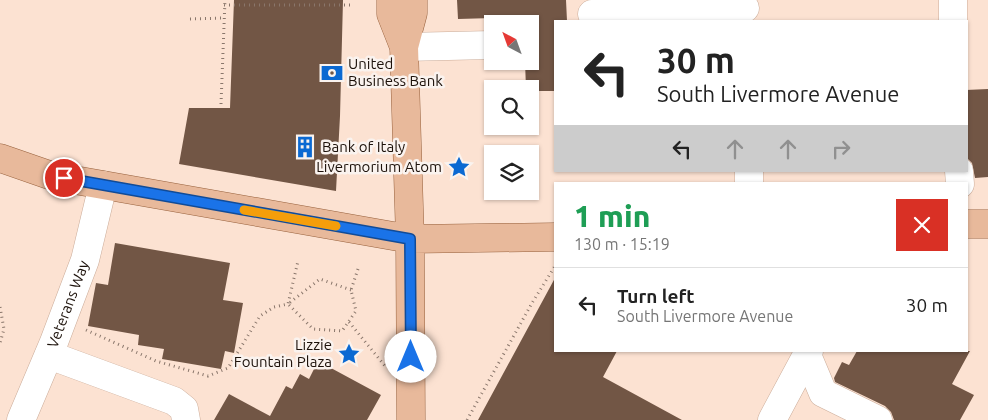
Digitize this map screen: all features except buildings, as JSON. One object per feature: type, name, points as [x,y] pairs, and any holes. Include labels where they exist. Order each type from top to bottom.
[{"type":"main road","points":[[392,0],[391,14],[404,47]]},
{"type":"main road","points":[[411,420],[410,239],[404,47],[413,13],[413,0]]},
{"type":"main road","points":[[0,158],[52,176],[410,239],[554,237]]},
{"type":"main road","points":[[968,224],[988,224]]},
{"type":"street","points":[[952,0],[953,20]]},
{"type":"street","points":[[592,14],[745,10]]},
{"type":"street","points":[[404,47],[484,45]]},
{"type":"street","name":"Veterans Way","points":[[21,420],[49,355],[85,260],[103,185]]},
{"type":"street","points":[[772,420],[808,353]]},
{"type":"street","points":[[808,353],[823,393],[878,420]]},
{"type":"street","points":[[49,355],[174,401],[184,409],[186,420]]},
{"type":"path","points":[[221,104],[225,0]]},
{"type":"path","points":[[224,5],[351,5]]},
{"type":"path","points":[[190,19],[224,18]]},
{"type":"path","points":[[288,304],[298,262]]},
{"type":"path","points":[[467,420],[532,303],[554,268]]},
{"type":"path","points":[[288,304],[314,329],[342,331],[356,311],[351,290],[358,269]]},
{"type":"path","points":[[85,329],[156,361],[208,376],[228,368],[260,316],[274,306],[288,304],[320,279],[351,290]]},
{"type":"path","points":[[0,307],[4,330],[0,343]]},
{"type":"path","points":[[349,322],[389,370]]},
{"type":"slow traffic","points":[[244,210],[336,226]]},
{"type":"place","name":"United Business Bank","points":[[332,73]]},
{"type":"place","name":"Bank of Italy","points":[[305,147]]},
{"type":"place","name":"Livermorium Atom","points":[[459,167]]},
{"type":"place","name":"Lizzie Fountain Plaza","points":[[349,354]]},
{"type":"route","points":[[64,178],[410,239],[411,357]]}]
